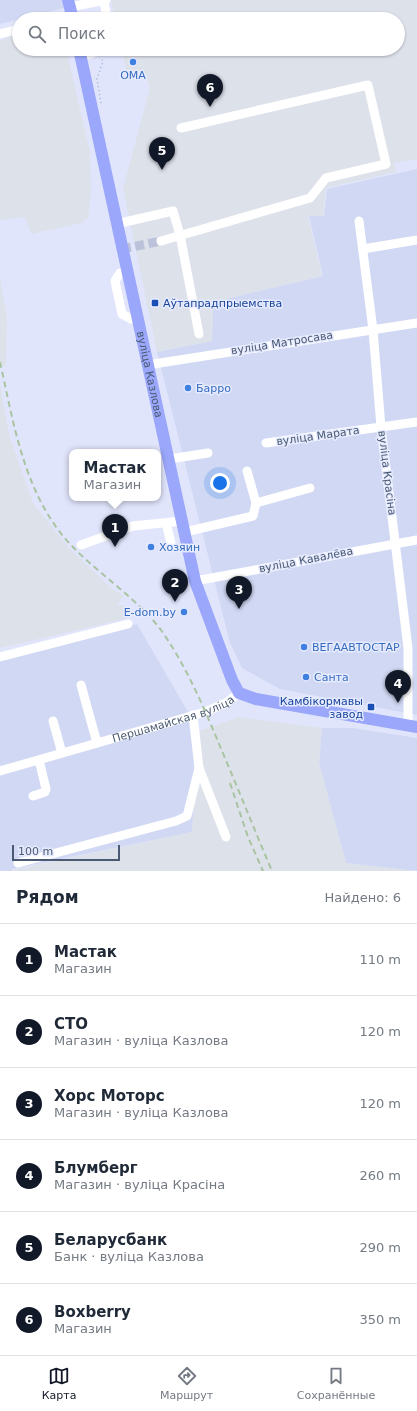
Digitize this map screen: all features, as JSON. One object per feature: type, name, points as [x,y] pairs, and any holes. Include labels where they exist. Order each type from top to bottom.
[{"type":"main road","name":"вуліца Казлова","points":[[81,56],[116,224],[195,581],[221,654],[239,693]]},
{"type":"main road","name":"Першамайская вуліца","points":[[239,693],[256,699],[413,726]]},
{"type":"street","points":[[71,10],[105,0],[106,12]]},
{"type":"street","points":[[0,34],[12,31]]},
{"type":"street","points":[[161,241],[310,198],[326,178],[386,164],[368,85],[181,128]]},
{"type":"street","points":[[116,224],[173,211],[180,235],[200,334]]},
{"type":"street","name":"вуліца Красіна","points":[[359,221],[373,330],[381,427],[396,543],[412,647],[413,726]]},
{"type":"street","points":[[363,249],[417,240]]},
{"type":"street","name":"вуліца Матросава","points":[[147,365],[417,323]]},
{"type":"street","name":"вуліца Марата","points":[[266,443],[417,422]]},
{"type":"street","points":[[169,459],[208,453]]},
{"type":"street","points":[[81,546],[133,526],[166,523],[184,527],[253,516],[256,503],[247,471]]},
{"type":"street","points":[[256,503],[310,488]]},
{"type":"street","points":[[166,523],[172,547]]},
{"type":"street","name":"вуліца Кавалёва","points":[[195,581],[417,540]]},
{"type":"street","points":[[0,657],[128,624]]},
{"type":"street","points":[[82,685],[97,743]]},
{"type":"street","name":"Першамайская вуліца","points":[[0,769],[39,760],[193,715],[226,703],[239,693]]},
{"type":"street","points":[[193,715],[199,768],[226,837]]},
{"type":"street","points":[[53,721],[62,753]]},
{"type":"street","points":[[33,796],[45,792],[46,789],[39,760]]},
{"type":"street","points":[[18,863],[176,821],[187,816],[199,768]]},
{"type":"path","points":[[101,106],[97,79],[103,62],[102,56]]},
{"type":"shaded area","points":[[0,0],[62,0],[64,8],[48,12],[12,12],[12,21],[0,24]]},
{"type":"shaded area","name":"Аўтапрадпрыемства","points":[[111,0],[417,0],[417,159],[394,163],[396,172],[326,188],[323,216],[308,216],[322,276],[213,302],[212,341],[157,352],[123,188],[150,88],[144,70],[127,74],[123,56],[405,56],[405,12],[114,12]]},
{"type":"shaded area","points":[[12,37],[12,56],[68,56],[90,152],[91,192],[88,218],[82,223],[31,234],[25,217],[0,220],[0,40]]},
{"type":"shaded area","points":[[417,169],[417,715],[280,689],[242,668],[230,643],[157,352],[212,341],[213,302],[323,276],[309,216],[324,216],[327,189]]},
{"type":"shaded area","points":[[0,279],[7,318],[6,366],[0,367]]},
{"type":"shaded area","points":[[0,383],[9,435],[33,503],[68,547],[111,588],[124,596],[117,606],[126,605],[129,618],[0,648]]},
{"type":"shaded area","points":[[137,624],[199,731],[192,832],[12,869],[12,871],[0,871],[0,655]]},
{"type":"shaded area","points":[[239,717],[322,728],[319,763],[346,863],[415,871],[12,871],[192,832],[199,731]]},
{"type":"shaded area","points":[[322,728],[353,728],[417,738],[417,871],[346,863],[319,763]]},
{"type":"tunnel","points":[[122,249],[161,241]]},
{"type":"railway","points":[[0,362],[16,434],[31,480],[41,502],[69,543],[92,565],[129,596],[151,618],[170,644],[202,704],[272,871]]},
{"type":"railway","points":[[230,783],[248,837],[263,871]]},
{"type":"place","name":"ОМА","points":[[133,62]]},
{"type":"place","name":"Boxberry","points":[[210,107]]},
{"type":"place","name":"Беларусбанк","points":[[162,170]]},
{"type":"place","name":"Аўтапрадпрыемства","points":[[155,303]]},
{"type":"place","name":"Барро","points":[[188,388]]},
{"type":"place","name":"Мастак","points":[[115,547]]},
{"type":"place","name":"Хозяин","points":[[151,547]]},
{"type":"place","name":"СТО","points":[[175,602]]},
{"type":"place","name":"Хорс Моторс","points":[[239,609]]},
{"type":"place","name":"E-dom.by","points":[[184,612]]},
{"type":"place","name":"ВЕГААВТОСТАР","points":[[304,647]]},
{"type":"place","name":"Санта","points":[[306,677]]},
{"type":"place","name":"Блумберг","points":[[398,703]]},
{"type":"place","name":"Камбікормавы завод","points":[[371,707]]}]
